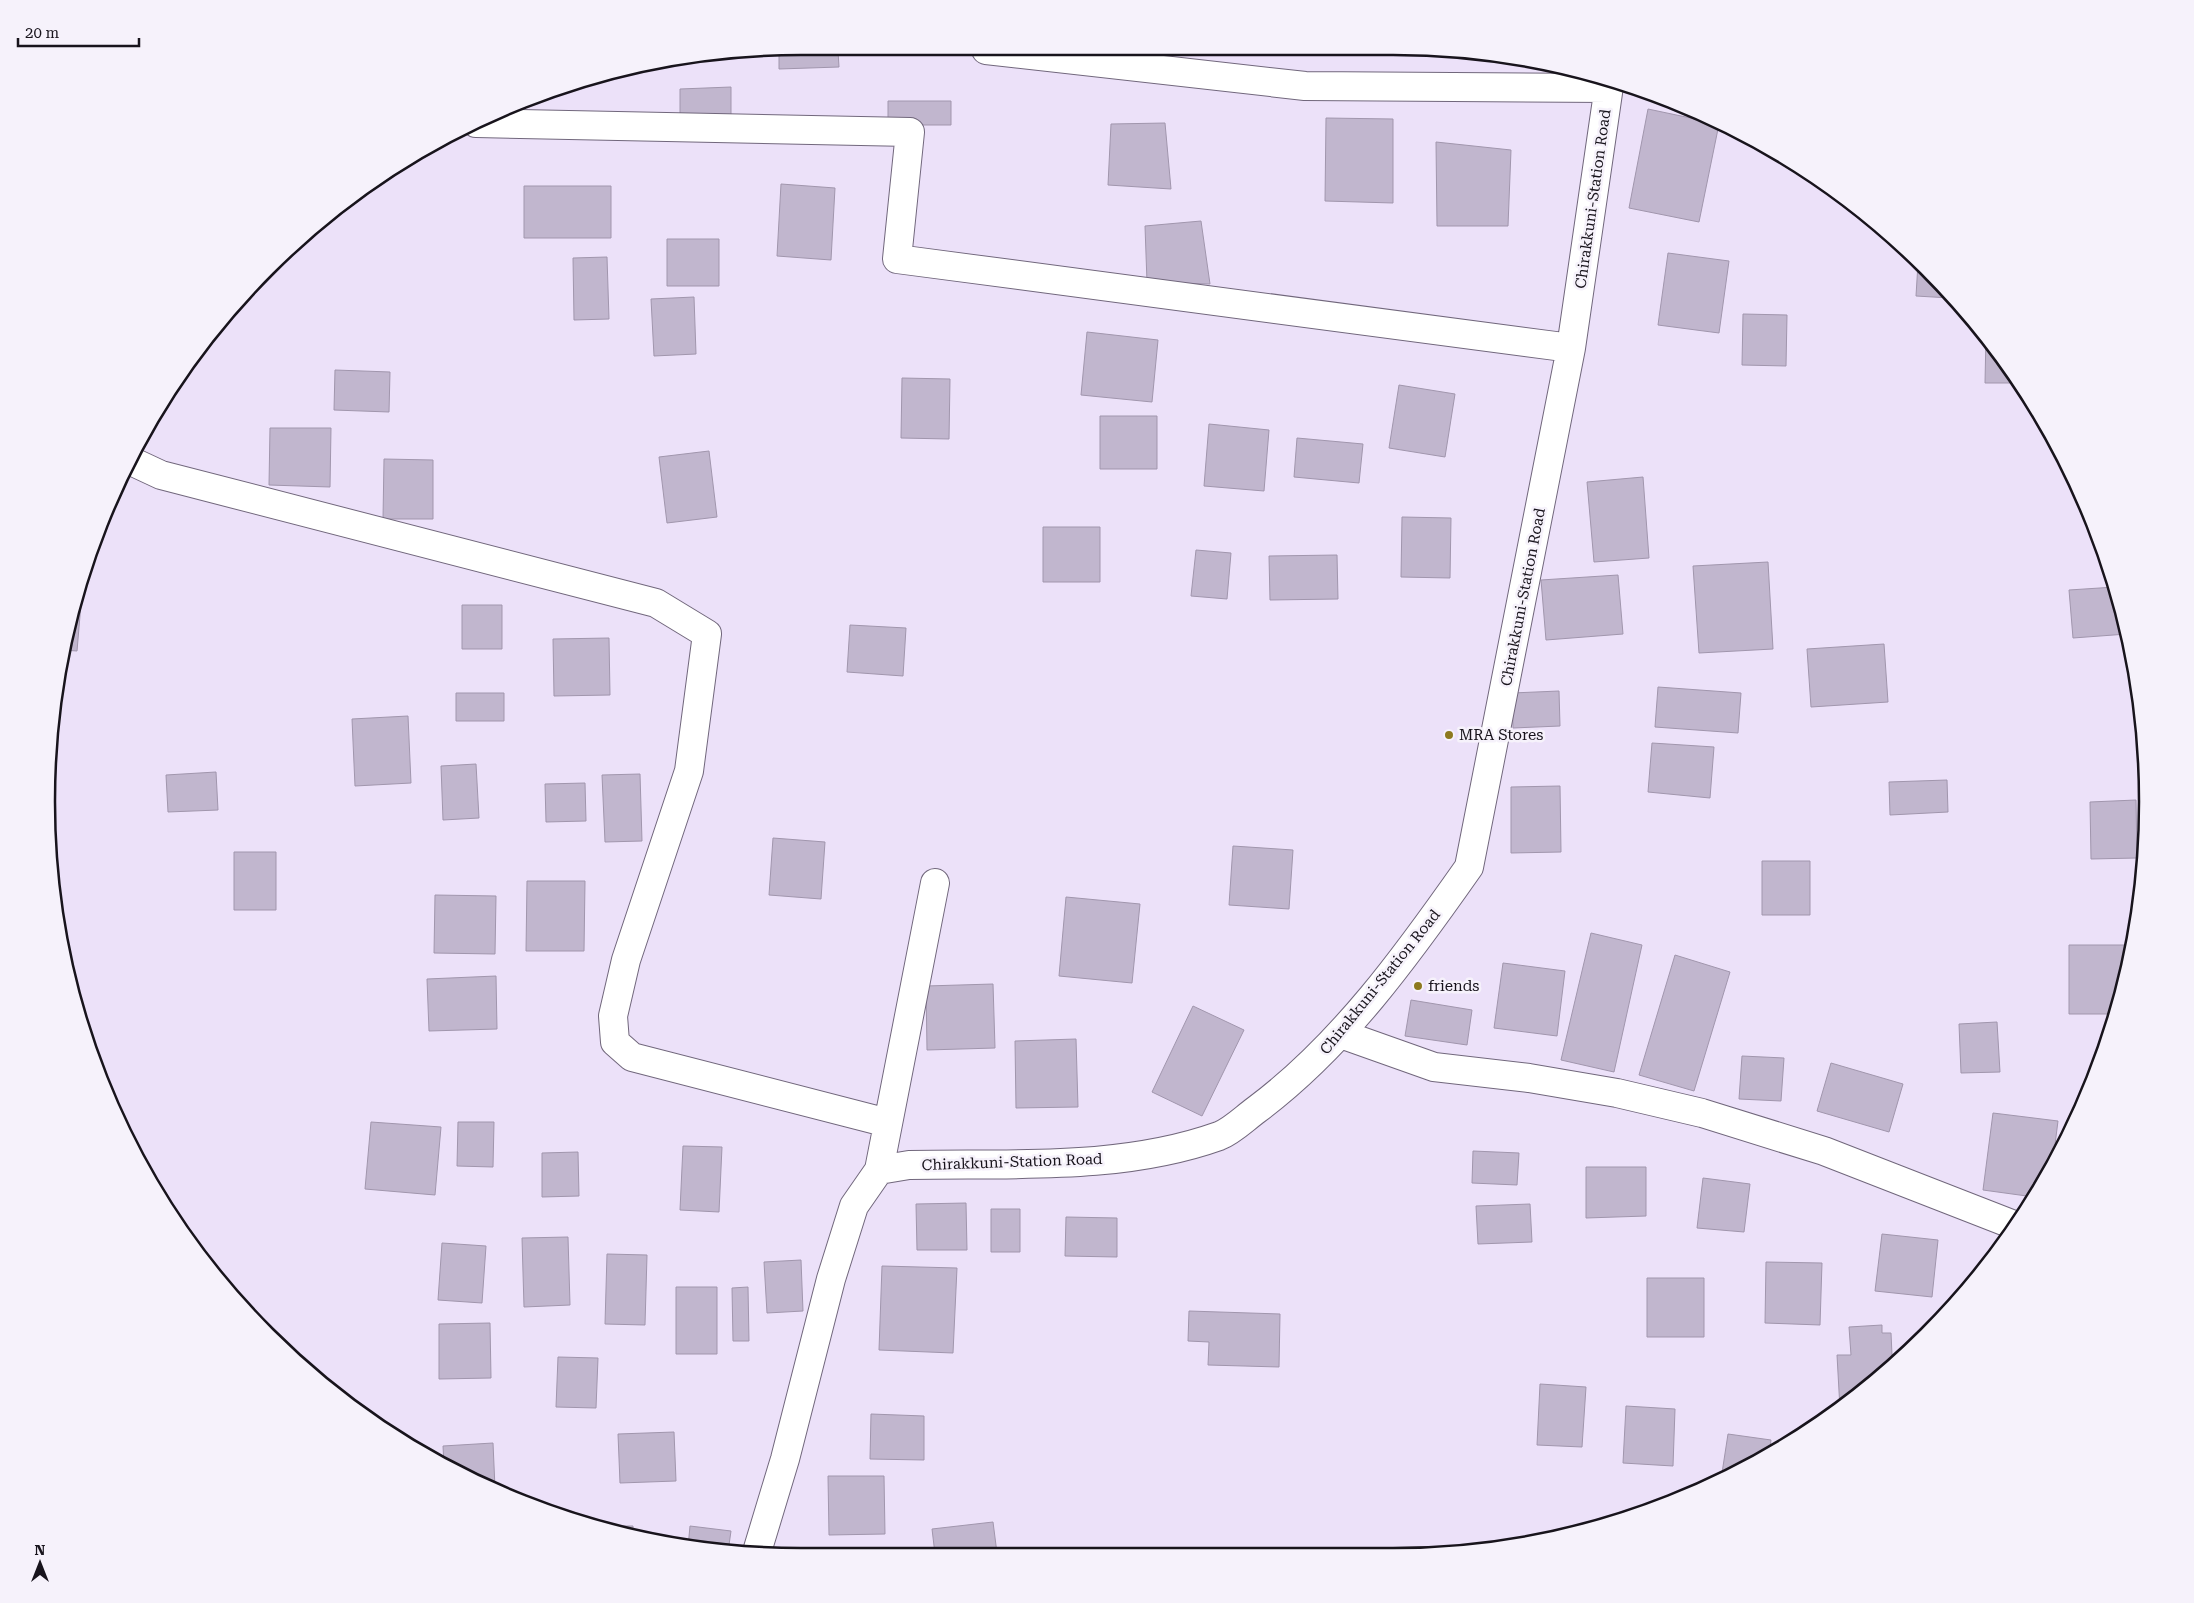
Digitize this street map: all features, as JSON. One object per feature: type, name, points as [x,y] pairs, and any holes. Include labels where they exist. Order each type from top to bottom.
[{"type":"street","points":[[1030,55],[1305,86],[1598,84]]},
{"type":"street","name":"Chirakkuni-Station Road","points":[[879,1170],[909,1166],[1093,1162],[1160,1152],[1221,1135],[1286,1088],[1341,1034],[1430,923],[1469,867],[1571,348],[1609,87]]},
{"type":"street","points":[[491,123],[910,132],[897,259],[1571,348]]},
{"type":"street","points":[[136,463],[161,475],[656,603],[707,634],[689,771],[626,960],[613,1016],[614,1042],[632,1057],[888,1123]]},
{"type":"street","points":[[759,1546],[784,1459],[831,1279],[854,1206],[879,1170],[935,883]]},
{"type":"street","points":[[1341,1034],[1434,1066],[1529,1078],[1617,1093],[1702,1113],[1824,1151],[2008,1223]]},
{"type":"building","points":[[838,55],[839,67],[779,69],[779,56]]},
{"type":"building","points":[[731,87],[731,118],[680,119],[680,89]]},
{"type":"building","points":[[888,101],[951,101],[951,125],[888,125]]},
{"type":"building","points":[[1648,109],[1692,118],[1718,130],[1699,222],[1629,208]]},
{"type":"building","points":[[1326,118],[1393,119],[1393,203],[1325,201]]},
{"type":"building","points":[[1165,123],[1171,189],[1108,185],[1111,124]]},
{"type":"building","points":[[1436,142],[1511,150],[1508,226],[1437,226]]},
{"type":"building","points":[[781,184],[835,188],[831,260],[777,256]]},
{"type":"building","points":[[524,186],[611,186],[611,238],[524,238]]},
{"type":"building","points":[[1201,221],[1210,284],[1147,282],[1145,226]]},
{"type":"building","points":[[667,239],[719,239],[719,286],[667,286]]},
{"type":"building","points":[[1668,253],[1729,261],[1719,333],[1658,325]]},
{"type":"building","points":[[607,257],[609,319],[574,320],[573,258]]},
{"type":"building","points":[[1917,272],[1943,298],[1916,296]]},
{"type":"building","points":[[694,297],[696,354],[654,356],[651,299]]},
{"type":"building","points":[[1743,314],[1787,315],[1786,366],[1742,365]]},
{"type":"building","points":[[1087,332],[1158,340],[1152,402],[1081,395]]},
{"type":"building","points":[[1986,348],[2010,383],[1985,383]]},
{"type":"building","points":[[335,370],[390,372],[389,412],[334,410]]},
{"type":"building","points":[[902,378],[950,379],[949,439],[901,438]]},
{"type":"building","points":[[1399,385],[1455,394],[1445,457],[1389,448]]},
{"type":"building","points":[[1100,416],[1157,416],[1157,469],[1100,469]]},
{"type":"building","points":[[1209,424],[1269,430],[1264,491],[1204,486]]},
{"type":"building","points":[[270,428],[331,428],[330,487],[269,485]]},
{"type":"building","points":[[1297,438],[1363,444],[1359,483],[1294,477]]},
{"type":"building","points":[[709,451],[717,517],[667,523],[659,457]]},
{"type":"building","points":[[384,459],[433,460],[433,519],[383,519]]},
{"type":"building","points":[[1643,477],[1649,558],[1594,562],[1587,482]]},
{"type":"building","points":[[1402,517],[1451,518],[1450,578],[1401,577]]},
{"type":"building","points":[[1043,527],[1100,527],[1100,582],[1043,582]]},
{"type":"building","points":[[1196,550],[1231,553],[1227,599],[1191,596]]},
{"type":"building","points":[[1337,555],[1338,599],[1270,600],[1269,556]]},
{"type":"building","points":[[1768,562],[1773,649],[1699,653],[1693,566]]},
{"type":"building","points":[[1618,575],[1623,634],[1546,640],[1541,580]]},
{"type":"building","points":[[2107,588],[2120,635],[2073,638],[2069,590]]},
{"type":"building","points":[[81,605],[77,651],[70,651]]},
{"type":"building","points":[[462,605],[502,605],[502,649],[462,649]]},
{"type":"building","points":[[850,625],[906,628],[903,676],[847,672]]},
{"type":"building","points":[[609,638],[610,695],[554,696],[553,639]]},
{"type":"building","points":[[1884,644],[1888,702],[1811,707],[1807,649]]},
{"type":"building","points":[[1658,687],[1741,693],[1738,733],[1655,727]]},
{"type":"building","points":[[1559,691],[1560,726],[1513,728],[1512,693]]},
{"type":"building","points":[[456,693],[504,693],[504,721],[456,721]]},
{"type":"building","points":[[408,716],[411,783],[355,786],[352,719]]},
{"type":"building","points":[[1652,743],[1714,747],[1710,798],[1648,792]]},
{"type":"building","points":[[476,764],[479,818],[443,820],[441,766]]},
{"type":"building","points":[[216,772],[218,810],[168,812],[166,775]]},
{"type":"building","points":[[640,774],[642,841],[605,842],[602,775]]},
{"type":"building","points":[[1947,780],[1948,812],[1890,815],[1889,782]]},
{"type":"building","points":[[585,783],[586,821],[546,822],[545,784]]},
{"type":"building","points":[[1560,786],[1561,852],[1511,853],[1511,787]]},
{"type":"building","points":[[2136,800],[2136,858],[2091,859],[2090,802]]},
{"type":"building","points":[[773,838],[825,842],[821,899],[769,895]]},
{"type":"building","points":[[1233,846],[1293,850],[1289,909],[1229,905]]},
{"type":"building","points":[[234,852],[276,852],[276,910],[234,910]]},
{"type":"building","points":[[1762,861],[1810,861],[1810,915],[1762,915]]},
{"type":"building","points":[[527,881],[585,881],[584,951],[526,951]]},
{"type":"building","points":[[435,895],[496,896],[495,954],[434,953]]},
{"type":"building","points":[[1066,897],[1140,904],[1132,983],[1059,976]]},
{"type":"building","points":[[1591,933],[1642,945],[1614,1072],[1561,1060]]},
{"type":"building","points":[[2069,945],[2125,945],[2108,1014],[2069,1014]]},
{"type":"building","points":[[1675,955],[1730,972],[1694,1091],[1639,1075]]},
{"type":"building","points":[[1503,963],[1565,971],[1557,1036],[1494,1028]]},
{"type":"building","points":[[496,976],[497,1029],[429,1031],[427,979]]},
{"type":"building","points":[[993,984],[995,1048],[927,1050],[926,986]]},
{"type":"building","points":[[1411,1000],[1472,1010],[1467,1045],[1405,1036]]},
{"type":"building","points":[[1193,1006],[1244,1030],[1202,1116],[1152,1092]]},
{"type":"building","points":[[1997,1022],[2000,1072],[1961,1073],[1959,1024]]},
{"type":"building","points":[[1076,1039],[1078,1107],[1016,1108],[1015,1041]]},
{"type":"building","points":[[1742,1056],[1784,1058],[1781,1101],[1739,1099]]},
{"type":"building","points":[[1831,1063],[1903,1084],[1889,1132],[1817,1111]]},
{"type":"building","points":[[1993,1113],[2058,1121],[2055,1145],[2026,1196],[1983,1190]]},
{"type":"building","points":[[371,1122],[441,1127],[435,1195],[365,1189]]},
{"type":"building","points":[[458,1122],[494,1122],[493,1167],[457,1166]]},
{"type":"building","points":[[683,1146],[722,1147],[719,1212],[680,1210]]},
{"type":"building","points":[[1473,1151],[1519,1153],[1517,1185],[1472,1183]]},
{"type":"building","points":[[578,1152],[579,1196],[542,1197],[542,1153]]},
{"type":"building","points":[[1586,1167],[1646,1167],[1646,1216],[1586,1218]]},
{"type":"building","points":[[1703,1178],[1750,1184],[1744,1232],[1697,1228]]},
{"type":"building","points":[[966,1203],[967,1250],[917,1250],[916,1204]]},
{"type":"building","points":[[1530,1204],[1532,1242],[1478,1244],[1476,1206]]},
{"type":"building","points":[[991,1209],[1020,1209],[1020,1252],[991,1252]]},
{"type":"building","points":[[1066,1217],[1117,1218],[1117,1257],[1065,1256]]},
{"type":"building","points":[[1882,1234],[1938,1240],[1932,1297],[1875,1291]]},
{"type":"building","points":[[568,1237],[570,1305],[524,1307],[522,1238]]},
{"type":"building","points":[[442,1243],[486,1246],[482,1303],[438,1300]]},
{"type":"building","points":[[607,1254],[647,1255],[645,1325],[605,1324]]},
{"type":"building","points":[[801,1260],[803,1311],[767,1313],[764,1262]]},
{"type":"building","points":[[1766,1262],[1822,1263],[1820,1325],[1765,1323]]},
{"type":"building","points":[[882,1266],[957,1268],[953,1353],[879,1350]]},
{"type":"building","points":[[1647,1278],[1704,1278],[1704,1337],[1647,1337]]},
{"type":"building","points":[[676,1287],[717,1287],[717,1354],[676,1354]]},
{"type":"building","points":[[748,1287],[749,1341],[733,1341],[732,1288]]},
{"type":"building","points":[[1189,1311],[1280,1314],[1279,1367],[1208,1365],[1209,1342],[1188,1341]]},
{"type":"building","points":[[490,1323],[491,1378],[439,1379],[439,1324]]},
{"type":"building","points":[[1882,1325],[1882,1333],[1891,1333],[1893,1355],[1839,1399],[1837,1355],[1851,1355],[1849,1327]]},
{"type":"building","points":[[558,1357],[598,1358],[596,1408],[556,1407]]},
{"type":"building","points":[[1540,1384],[1586,1387],[1582,1447],[1537,1445]]},
{"type":"building","points":[[1626,1406],[1675,1409],[1673,1466],[1623,1463]]},
{"type":"building","points":[[871,1414],[924,1416],[924,1460],[870,1459]]},
{"type":"building","points":[[674,1432],[676,1481],[620,1483],[618,1434]]},
{"type":"building","points":[[1728,1434],[1771,1440],[1770,1445],[1722,1471]]},
{"type":"building","points":[[493,1443],[495,1482],[444,1456],[443,1446]]},
{"type":"building","points":[[828,1476],[884,1476],[885,1534],[829,1535]]},
{"type":"building","points":[[993,1522],[996,1548],[934,1548],[932,1529]]},
{"type":"building","points":[[621,1526],[633,1526],[633,1529]]},
{"type":"building","points":[[690,1526],[731,1531],[729,1544],[689,1539]]},
{"type":"place","name":"MRA Stores","points":[[1449,735]]},
{"type":"place","name":"friends","points":[[1418,986]]}]
